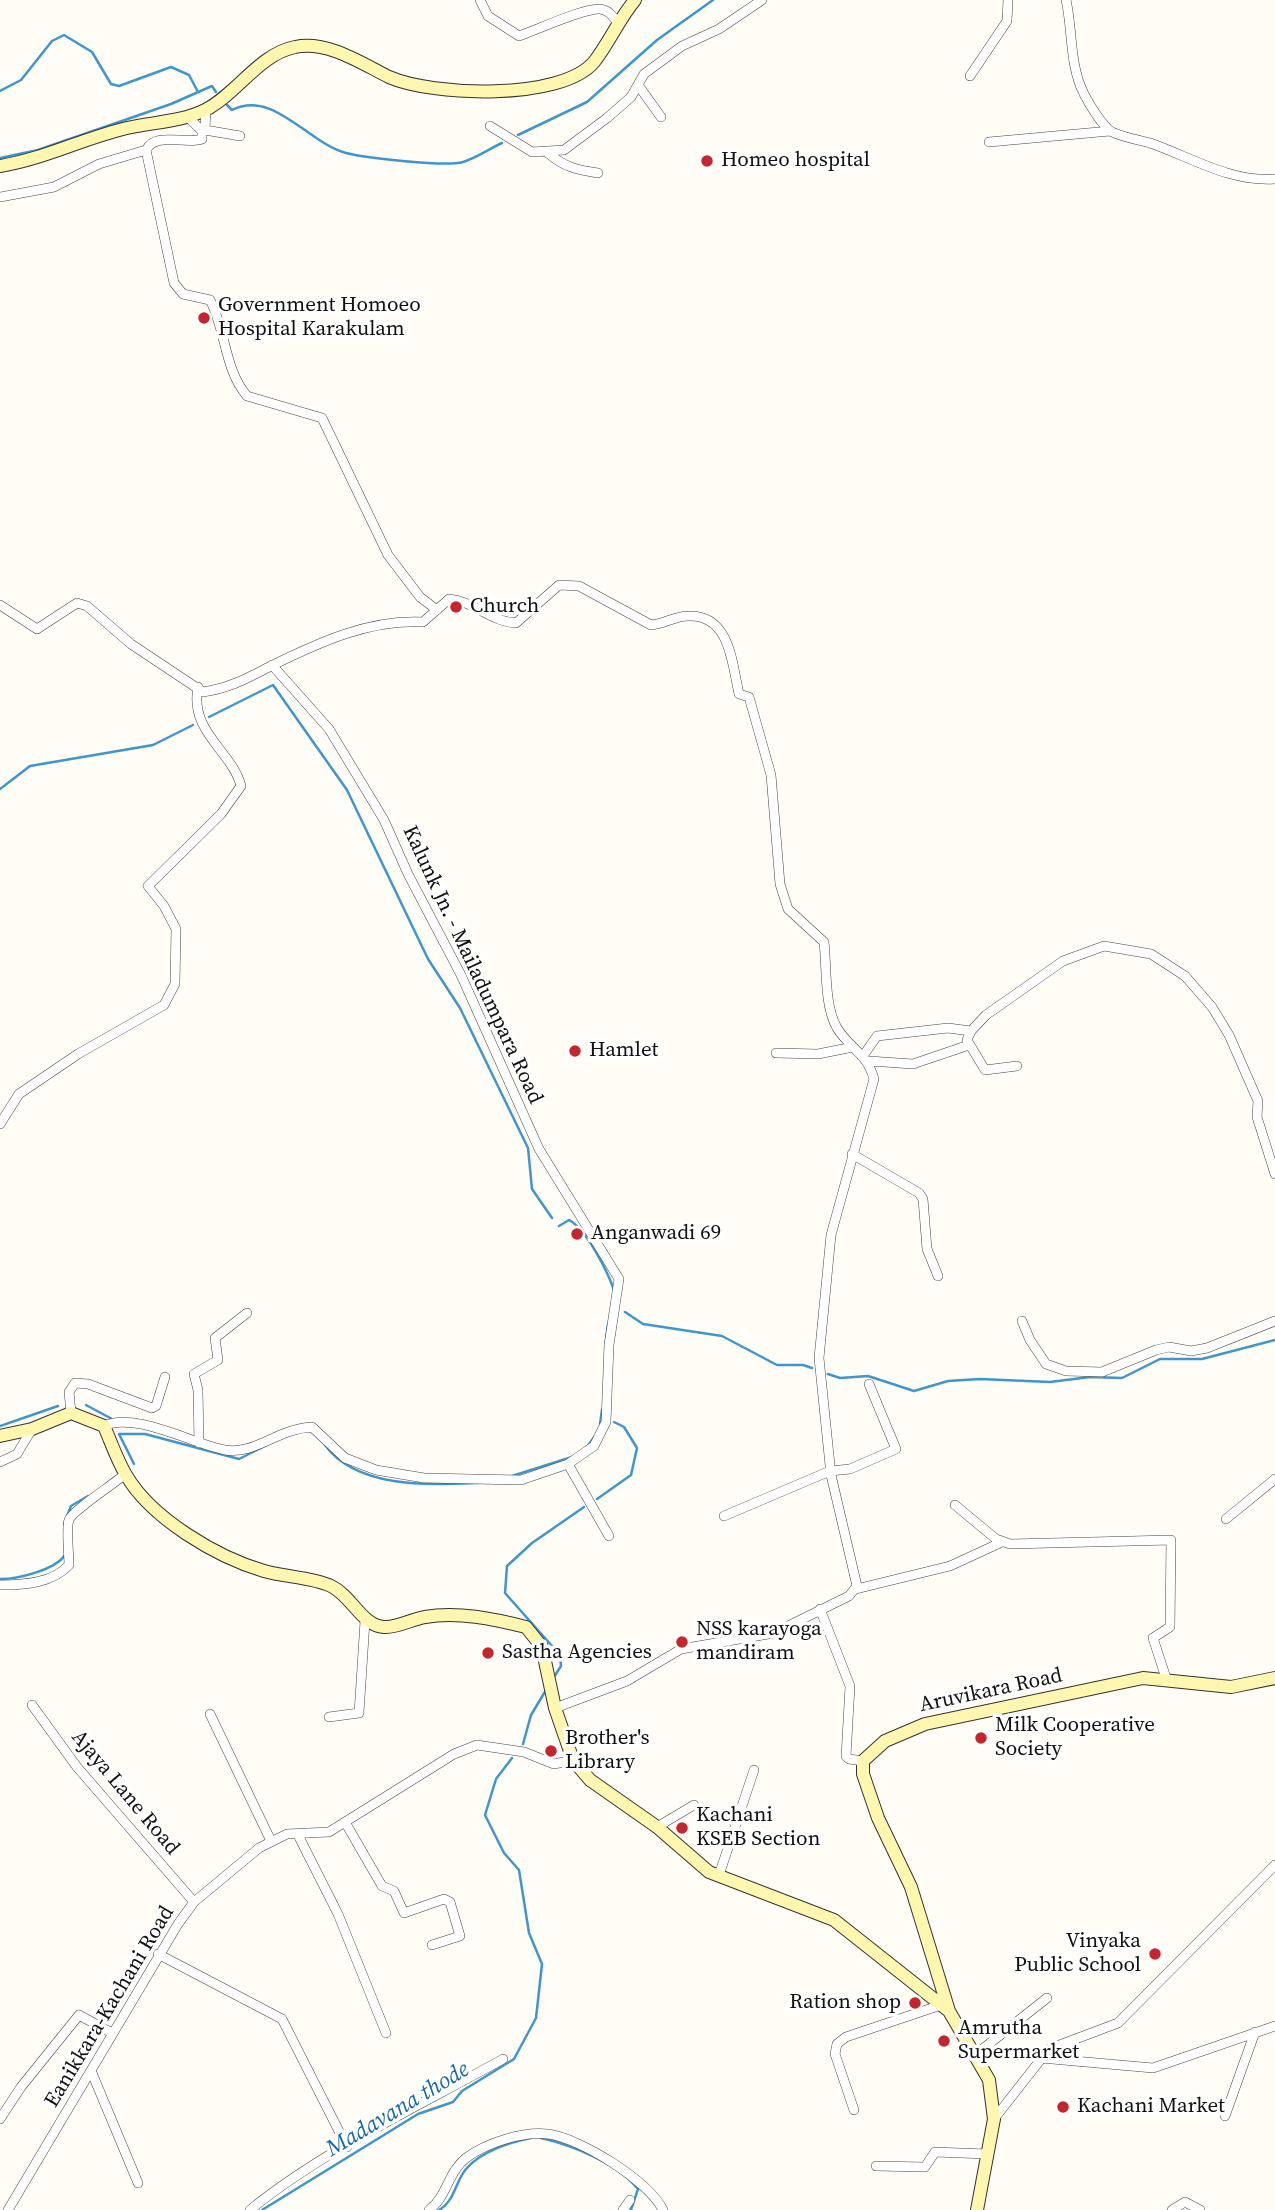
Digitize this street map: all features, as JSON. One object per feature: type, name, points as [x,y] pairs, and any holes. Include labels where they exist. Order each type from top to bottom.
[{"type":"main road","points":[[0,166],[125,128],[188,117],[206,110],[275,54],[310,45],[329,49],[395,79],[428,87],[527,89],[556,83],[574,77],[593,63],[617,22],[635,0]]},
{"type":"main road","points":[[0,1436],[32,1429],[71,1413],[104,1426],[125,1474],[167,1521],[209,1546],[261,1570],[327,1584],[355,1603],[365,1621],[384,1628],[425,1617],[449,1615],[526,1627],[542,1647],[555,1708],[573,1760],[590,1780],[657,1827],[709,1872],[834,1920],[945,2008]]},
{"type":"main road","name":"Aruvikara Road","points":[[863,1761],[885,1741],[925,1724],[1143,1678],[1231,1687],[1275,1678]]},
{"type":"main road","points":[[863,1761],[866,1785],[878,1818],[911,1887],[945,2008],[989,2080],[994,2119],[977,2210]]},
{"type":"street","points":[[480,0],[488,16],[504,30],[519,36],[586,10],[609,12],[617,22]]},
{"type":"street","points":[[490,126],[499,129],[525,149],[548,153],[564,150],[631,97],[644,75],[682,46],[719,29],[762,0]]},
{"type":"street","points":[[970,76],[1007,21],[1008,0]]},
{"type":"street","points":[[1066,0],[1070,19],[1070,46],[1084,93],[1110,131]]},
{"type":"street","points":[[638,85],[661,117]]},
{"type":"street","points":[[206,110],[205,130],[240,136]]},
{"type":"street","points":[[0,197],[54,187],[99,164],[146,150],[152,143],[163,140],[202,139],[202,131],[188,117]]},
{"type":"street","points":[[989,142],[1110,131],[1154,145],[1209,168],[1255,181],[1275,180]]},
{"type":"street","points":[[146,150],[174,283],[183,294],[210,300],[219,316],[233,373],[247,396],[322,418],[330,428],[348,474],[388,555],[420,597],[437,610]]},
{"type":"street","points":[[548,153],[561,164],[576,170],[598,173]]},
{"type":"street","points":[[0,606],[37,629],[77,603],[88,606],[131,644],[204,692],[233,687],[316,645],[385,622],[423,622],[452,598],[473,605],[502,621],[516,623],[559,584],[579,586],[651,625],[696,616],[710,620],[723,633],[738,694],[749,697],[771,775],[780,884],[788,909],[824,942],[831,1012],[837,1028],[866,1058],[874,1079],[831,1235],[819,1358],[830,1471],[857,1582],[856,1589]]},
{"type":"street","name":"Kalunk Jn. - Mailadumpara Road","points":[[272,665],[328,729],[384,820],[408,874],[461,975],[539,1149],[620,1279],[609,1345],[606,1422],[594,1446],[569,1464]]},
{"type":"street","points":[[0,1124],[19,1094],[78,1054],[164,1005],[175,984],[176,929],[164,906],[148,886],[221,814],[242,786],[197,711],[198,687]]},
{"type":"street","points":[[1017,1066],[985,1070],[969,1045],[971,1031],[1029,982],[1063,961],[1104,946],[1151,954],[1185,976],[1212,1007],[1229,1035],[1258,1101],[1257,1117],[1275,1174]]},
{"type":"street","points":[[866,1058],[877,1036],[948,1028],[971,1031]]},
{"type":"street","points":[[866,1058],[913,1064],[969,1045]]},
{"type":"street","points":[[776,1053],[818,1054],[853,1047]]},
{"type":"street","points":[[852,1154],[919,1193],[923,1199],[929,1261],[938,1276]]},
{"type":"street","points":[[199,1443],[198,1390],[194,1374],[218,1360],[215,1338],[247,1313]]},
{"type":"street","points":[[1022,1321],[1030,1340],[1046,1364],[1066,1371],[1102,1372],[1169,1347],[1191,1351],[1207,1348],[1275,1321]]},
{"type":"street","points":[[71,1413],[69,1392],[75,1383],[88,1384],[152,1408],[156,1406],[165,1377]]},
{"type":"street","points":[[724,1516],[830,1471],[850,1469],[896,1448],[869,1384]]},
{"type":"street","points":[[104,1426],[124,1422],[227,1450],[248,1451],[280,1432],[312,1427],[345,1458],[376,1470],[424,1478],[521,1480],[569,1464],[609,1535]]},
{"type":"street","points":[[0,1462],[17,1454],[32,1429]]},
{"type":"street","points":[[0,1585],[21,1586],[60,1574],[69,1565],[68,1521],[78,1508],[102,1494],[125,1474]]},
{"type":"street","points":[[1226,1518],[1275,1479]]},
{"type":"street","points":[[955,1505],[1002,1542]]},
{"type":"street","points":[[555,1708],[627,1681],[681,1649],[774,1633],[849,1596],[856,1589],[950,1566],[1002,1542],[1171,1540],[1170,1626],[1153,1638],[1167,1681]]},
{"type":"street","points":[[820,1609],[850,1686],[846,1756],[863,1761]]},
{"type":"street","points":[[329,1717],[359,1713],[365,1621]]},
{"type":"street","name":"Ajaya Lane Road","points":[[32,1705],[77,1767],[194,1902]]},
{"type":"street","points":[[210,1714],[271,1841]]},
{"type":"street","name":"Eanikkara-Kachani Road","points":[[8,2210],[92,2073],[158,1954],[194,1902],[271,1841],[287,1835],[318,1835],[345,1822],[424,1771],[477,1745],[524,1752],[554,1764],[573,1760]]},
{"type":"street","points":[[719,1875],[754,1770]]},
{"type":"street","points":[[657,1827],[694,1805]]},
{"type":"street","points":[[345,1822],[382,1886],[394,1891],[404,1913],[444,1899],[450,1902],[460,1936],[432,1945]]},
{"type":"street","points":[[298,1835],[338,1914],[386,2033]]},
{"type":"street","points":[[994,2119],[1041,2058],[1056,2045],[1118,2022],[1275,1865]]},
{"type":"street","points":[[158,1954],[282,2019],[347,2147]]},
{"type":"street","points":[[975,2055],[1047,1998]]},
{"type":"street","points":[[854,2110],[835,2054],[837,2044],[846,2037],[945,2008]]},
{"type":"street","points":[[0,2119],[20,2087],[79,2015],[112,2033]]},
{"type":"street","points":[[1041,2058],[1153,2068],[1275,2026]]},
{"type":"street","points":[[1225,2116],[1255,2032]]},
{"type":"street","points":[[250,2210],[274,2190],[503,2059]]},
{"type":"street","points":[[92,2073],[138,2183]]},
{"type":"street","points":[[429,2210],[439,2203],[458,2165],[467,2157],[497,2143],[532,2134],[551,2134],[602,2159],[635,2179],[657,2199],[663,2210]]},
{"type":"street","points":[[876,2166],[925,2167],[935,2152],[987,2154]]},
{"type":"street","points":[[623,2210],[630,2200]]},
{"type":"street","points":[[1171,2210],[1185,2202],[1200,2210]]},
{"type":"street","points":[[0,2205],[8,2210]]},
{"type":"waterway","points":[[518,135],[587,102],[657,40],[713,0]]},
{"type":"waterway","points":[[0,91],[21,80],[52,41],[64,35],[92,52],[111,84],[119,86],[171,67],[189,75],[198,92]]},
{"type":"waterway","points":[[0,158],[38,150],[171,104],[212,86],[216,92]]},
{"type":"waterway","points":[[227,105],[232,110],[247,105],[262,106],[332,147],[346,153],[370,157],[423,163],[454,163],[468,160],[502,143]]},
{"type":"waterway","points":[[209,717],[273,685],[347,790],[428,959],[460,1008],[528,1148],[532,1189],[552,1218]]},
{"type":"waterway","points":[[0,789],[30,766],[153,745],[193,725]]},
{"type":"waterway","points":[[559,1226],[569,1220],[576,1225],[601,1261],[614,1290]]},
{"type":"waterway","points":[[625,1312],[643,1324],[722,1336],[777,1365],[803,1365],[812,1368]]},
{"type":"waterway","points":[[605,1348],[608,1324]]},
{"type":"waterway","points":[[828,1374],[840,1378],[868,1376],[914,1391],[948,1381],[980,1379],[1050,1382],[1090,1377],[1122,1378],[1160,1359],[1202,1359],[1275,1340]]},
{"type":"waterway","points":[[86,1405],[112,1419]]},
{"type":"waterway","points":[[0,1426],[58,1406]]},
{"type":"waterway","points":[[600,1424],[602,1410]]},
{"type":"waterway","points":[[597,1499],[631,1475],[637,1448],[624,1427],[614,1422]]},
{"type":"waterway","points":[[134,1464],[119,1434],[145,1434],[239,1459],[267,1445]]},
{"type":"waterway","points":[[586,1448],[595,1436]]},
{"type":"waterway","points":[[325,1445],[339,1459],[356,1470],[375,1477],[417,1483],[478,1483]]},
{"type":"waterway","points":[[512,1476],[572,1457]]},
{"type":"waterway","points":[[64,1524],[71,1506],[88,1496]]},
{"type":"waterway","points":[[554,1677],[561,1666],[560,1655],[505,1593],[507,1566],[532,1543],[584,1507]]},
{"type":"waterway","points":[[0,1579],[36,1573],[53,1565],[65,1555]]},
{"type":"waterway","points":[[523,1744],[531,1715],[546,1690]]},
{"type":"waterway","name":"Madavana thode","points":[[262,2210],[418,2114],[453,2102],[462,2091],[514,2059],[536,2018],[542,1964],[529,1933],[519,1870],[504,1853],[485,1815],[496,1779],[512,1758]]},
{"type":"waterway","points":[[439,2210],[452,2197],[462,2174],[472,2163],[496,2149],[531,2138]]},
{"type":"waterway","points":[[541,2138],[593,2156],[618,2171],[638,2189],[631,2210]]},
{"type":"place","name":"Homeo hospital","points":[[707,161]]},
{"type":"place","name":"Government Homoeo Hospital Karakulam","points":[[204,318]]},
{"type":"place","name":"Church","points":[[456,607]]},
{"type":"place","name":"Hamlet","points":[[575,1051]]},
{"type":"place","name":"Anganwadi 69","points":[[577,1234]]},
{"type":"place","name":"NSS karayoga mandiram","points":[[682,1642]]},
{"type":"place","name":"Sastha Agencies","points":[[488,1653]]},
{"type":"place","name":"Milk Cooperative Society","points":[[981,1738]]},
{"type":"place","name":"Brother's Library","points":[[551,1751]]},
{"type":"place","name":"Kachani KSEB Section","points":[[682,1828]]},
{"type":"place","name":"Vinyaka Public School","points":[[1155,1954]]},
{"type":"place","name":"Ration shop","points":[[915,2003]]},
{"type":"place","name":"Amrutha Supermarket","points":[[944,2041]]},
{"type":"place","name":"Kachani Market","points":[[1063,2107]]}]
